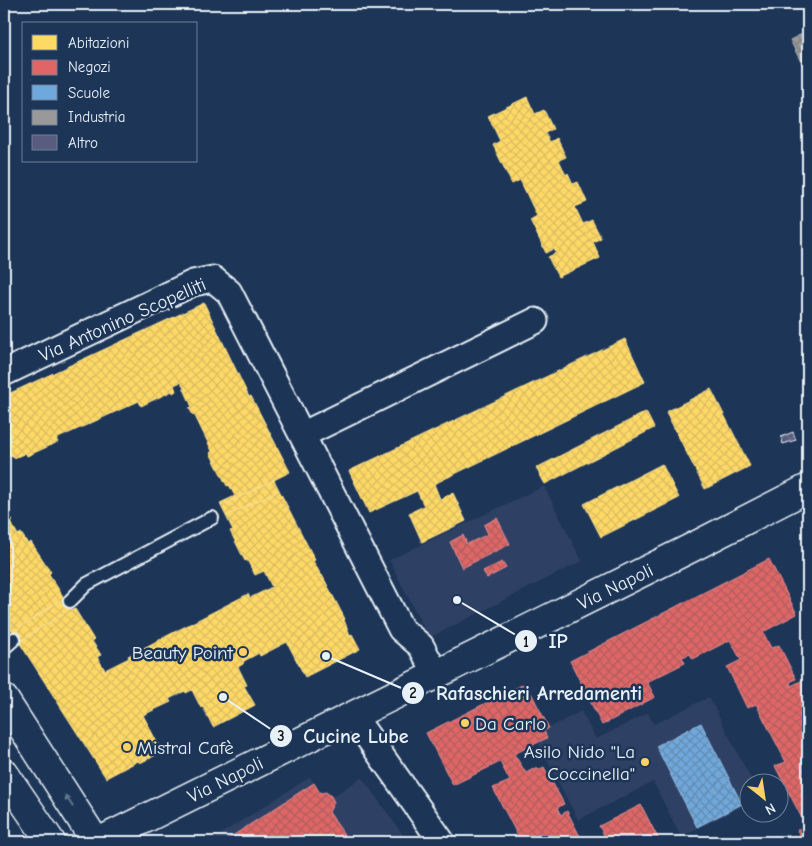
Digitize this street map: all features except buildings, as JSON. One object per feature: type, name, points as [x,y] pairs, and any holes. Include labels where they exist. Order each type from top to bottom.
[{"type":"main road","name":"Via Napoli","points":[[97,842],[682,553],[808,488]]},
{"type":"main road","points":[[4,699],[97,842]]},
{"type":"main road","points":[[6,777],[24,787],[34,783],[41,776],[43,760]]},
{"type":"main road","points":[[6,777],[51,842]]},
{"type":"street","name":"Via Antonino Scopelliti","points":[[4,372],[193,283],[213,279],[229,292],[302,434]]},
{"type":"street","points":[[436,674],[420,646],[401,629],[302,434],[535,321]]},
{"type":"street","points":[[354,716],[442,842]]},
{"type":"lane","points":[[70,601],[87,584],[212,518]]},
{"type":"lane","points":[[4,648],[14,639]]},
{"type":"shaded area","points":[[544,486],[582,561],[429,638],[389,560]]},
{"type":"shaded area","name":"Asilo Nido \"La Coccinella\"","points":[[709,697],[748,774],[740,774],[740,808],[681,837],[653,782],[578,820],[538,743],[547,738],[544,731],[581,711],[596,739],[648,713],[654,724]]},
{"type":"shaded area","points":[[310,777],[320,793],[326,792],[332,797],[362,777],[408,842],[208,842]]},
{"type":"place","name":"IP","points":[[457,600]]},
{"type":"place","name":"Beauty Point","points":[[243,652]]},
{"type":"place","name":"Rafaschieri Arredamenti","points":[[326,656]]},
{"type":"place","name":"Cucine Lube","points":[[223,697]]},
{"type":"place","name":"Da Carlo","points":[[465,723]]},
{"type":"place","name":"Mistral Cafè","points":[[127,747]]},
{"type":"place","name":"Asilo Nido \"La Coccinella\"","points":[[645,762]]}]
